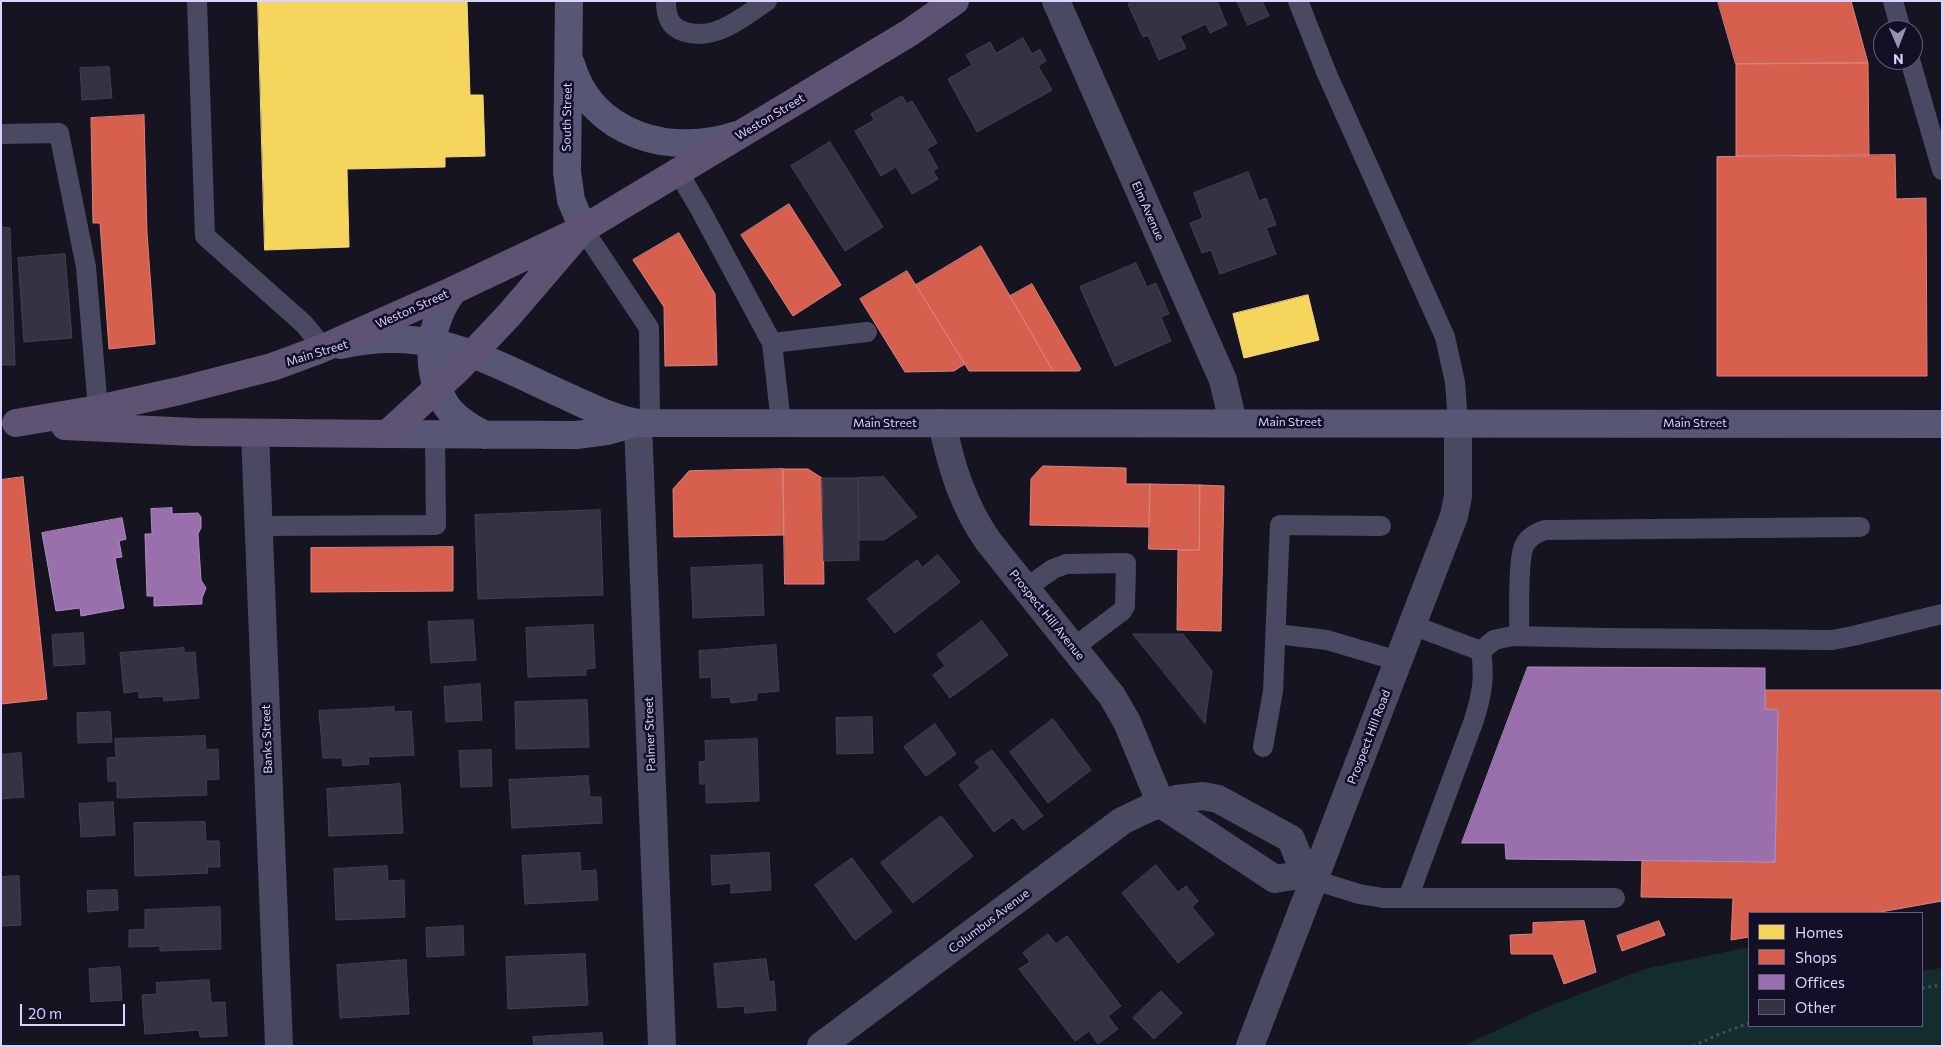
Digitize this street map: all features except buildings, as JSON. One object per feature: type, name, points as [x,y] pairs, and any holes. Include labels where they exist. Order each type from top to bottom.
[{"type":"main road","name":"South Street","points":[[569,1],[568,179],[571,200],[583,229]]},
{"type":"main road","name":"Weston Street","points":[[322,349],[454,290],[583,229],[909,33],[955,1]]},
{"type":"main road","points":[[568,48],[580,88],[597,111],[617,126],[653,139],[684,142],[716,140],[745,132]]},
{"type":"main road","name":"Weston Street","points":[[387,434],[438,390],[473,354],[583,229]]},
{"type":"main road","points":[[454,290],[439,314],[433,342],[432,362],[438,390],[446,406],[467,425],[485,435]]},
{"type":"main road","name":"Main Street","points":[[8,424],[98,409],[222,380],[322,349],[374,339],[404,338],[433,342],[473,354],[611,416],[644,423],[1458,422],[1942,424]]},
{"type":"main road","name":"Main Street","points":[[8,424],[194,432],[576,435],[644,423]]},
{"type":"street","name":"Elm Avenue","points":[[1056,1],[1223,380],[1233,422]]},
{"type":"street","name":"Prospect Hill Road","points":[[1250,1046],[1309,877],[1398,661],[1455,511],[1458,489],[1458,422]]},
{"type":"street","name":"Palmer Street","points":[[644,423],[662,1046]]},
{"type":"street","name":"Prospect Hill Avenue","points":[[942,423],[955,477],[973,518],[988,541],[1120,708],[1161,804]]},
{"type":"street","name":"Banks Street","points":[[255,433],[279,1046]]},
{"type":"street","points":[[1195,796],[1210,796],[1226,802],[1291,839],[1309,877],[1275,879],[1161,804],[1195,796]]},
{"type":"street","name":"Columbus Avenue","points":[[821,1046],[1122,821],[1161,804]]},
{"type":"lane","points":[[197,1],[205,236],[304,324],[314,335],[322,349]]},
{"type":"lane","points":[[666,1],[668,20],[673,26],[690,33],[701,34],[730,25],[767,1]]},
{"type":"lane","points":[[1298,1],[1330,81],[1443,332],[1455,382],[1458,422]]},
{"type":"lane","points":[[1893,1],[1898,20]]},
{"type":"lane","points":[[1913,70],[1942,170]]},
{"type":"lane","points":[[1,134],[59,133],[86,267],[98,409]]},
{"type":"lane","points":[[678,172],[700,208],[772,343],[781,423]]},
{"type":"lane","points":[[583,229],[649,328],[644,423]]},
{"type":"lane","points":[[772,343],[867,332]]},
{"type":"lane","points":[[259,526],[436,525],[434,435]]},
{"type":"lane","points":[[1263,747],[1273,691],[1280,525],[1381,526]]},
{"type":"lane","points":[[1519,636],[1522,553],[1528,540],[1533,535],[1545,530],[1860,527]]},
{"type":"lane","points":[[1026,588],[1053,569],[1066,564],[1126,563],[1125,606],[1122,611],[1073,648]]},
{"type":"lane","points":[[1481,651],[1494,640],[1519,636],[1832,640],[1942,614]]},
{"type":"lane","points":[[1412,625],[1481,651]]},
{"type":"lane","points":[[1276,634],[1327,640],[1398,661]]},
{"type":"lane","points":[[1408,898],[1482,696],[1484,681],[1481,651]]},
{"type":"lane","points":[[1309,877],[1359,894],[1383,898],[1615,898]]},
{"type":"path","points":[[1923,988],[1942,985]]},
{"type":"path","points":[[1694,1046],[1717,1034],[1748,1023]]},
{"type":"green space","points":[[1748,947],[1748,1027],[1923,1027],[1923,971],[1942,968],[1942,1044],[1929,1046],[1463,1046],[1549,1006],[1645,969]]}]
